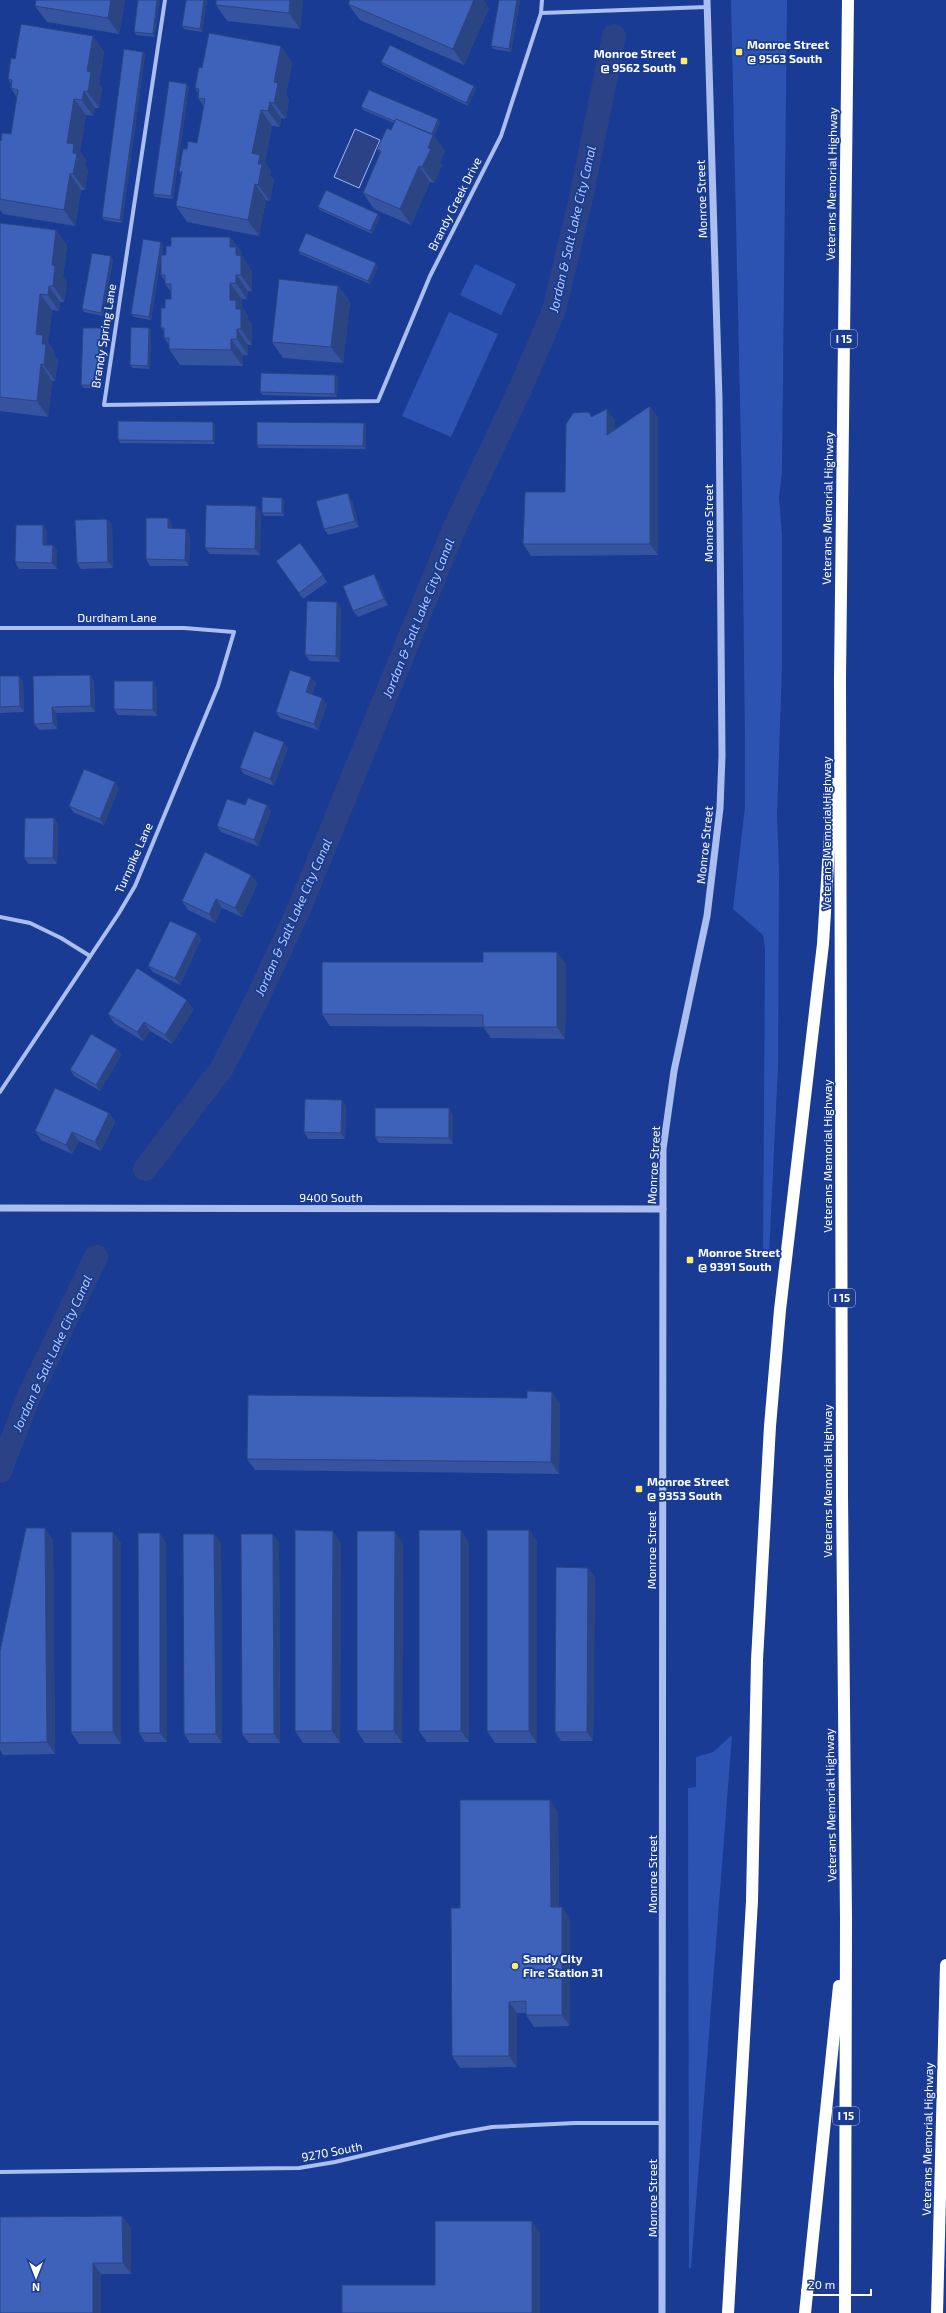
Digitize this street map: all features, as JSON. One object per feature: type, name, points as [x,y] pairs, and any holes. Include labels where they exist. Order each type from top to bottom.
[{"type":"highway","name":"Veterans Memorial Highway","points":[[845,2313],[846,1919],[842,1494],[840,677],[848,0]]},
{"type":"highway","points":[[728,2313],[752,1901],[757,1660],[770,1426],[781,1302],[823,944],[840,677]]},
{"type":"highway","points":[[805,2313],[846,1919]]},
{"type":"highway","name":"Veterans Memorial Highway","points":[[937,2313],[946,1965]]},
{"type":"street","name":"Brandy Spring Lane","points":[[165,0],[104,405],[378,401]]},
{"type":"street","name":"Brandy Creek Drive","points":[[378,401],[430,276],[501,136],[541,13],[542,0]]},
{"type":"street","points":[[541,13],[707,3]]},
{"type":"street","name":"Monroe Street","points":[[662,2313],[664,2123],[664,1149],[674,1071],[707,916],[720,808],[722,756],[719,399],[707,3]]},
{"type":"street","name":"Durdham Lane","points":[[0,628],[184,628],[234,632]]},
{"type":"street","name":"Turnpike Lane","points":[[0,1092],[135,886],[218,686],[234,632]]},
{"type":"street","points":[[0,917],[30,923],[61,938],[90,956]]},
{"type":"street","name":"9400 South","points":[[0,1208],[663,1209]]},
{"type":"street","name":"9270 South","points":[[0,2172],[299,2168],[335,2162],[453,2134],[492,2127],[574,2123],[664,2123]]},
{"type":"shaded area","points":[[731,0],[787,0],[782,471],[779,498],[782,534],[782,667],[777,815],[779,871],[778,1067],[769,1255],[763,1256],[765,949],[763,935],[733,909],[745,807],[745,742],[742,491]]},
{"type":"shaded area","points":[[355,129],[380,140],[359,188],[334,177]]},
{"type":"shaded area","points":[[475,264],[516,284],[501,315],[460,295]]},
{"type":"shaded area","points":[[449,312],[498,334],[451,437],[402,416]]},
{"type":"shaded area","points":[[732,1735],[691,2268],[689,2268],[688,1788],[696,1787],[696,1757],[713,1752]]},
{"type":"building","points":[[36,0],[111,0],[108,18],[35,6]]},
{"type":"building","points":[[138,0],[157,0],[153,34],[134,32]]},
{"type":"building","points":[[186,0],[204,0],[200,29],[182,26]]},
{"type":"building","points":[[216,0],[290,0],[289,13],[216,5]]},
{"type":"building","points":[[350,0],[474,0],[453,49],[348,4]]},
{"type":"building","points":[[499,0],[517,0],[509,49],[491,46]]},
{"type":"building","points":[[21,24],[93,36],[87,71],[91,72],[88,92],[84,91],[82,100],[74,99],[67,143],[74,144],[73,153],[77,154],[73,174],[70,174],[64,210],[0,199],[0,140],[1,141],[2,133],[11,134],[18,90],[11,88],[12,80],[8,79],[11,58],[15,59]]},
{"type":"building","points":[[209,33],[281,46],[274,82],[278,83],[274,103],[270,102],[268,111],[261,110],[252,153],[260,155],[258,164],[262,164],[258,185],[255,184],[248,220],[176,206],[182,172],[179,171],[183,149],[187,149],[188,141],[197,143],[205,99],[198,98],[199,89],[195,88],[199,67],[202,68]]},
{"type":"building","points":[[390,45],[474,86],[466,103],[381,62]]},
{"type":"building","points":[[124,49],[143,52],[120,220],[102,217]]},
{"type":"building","points":[[169,81],[187,84],[171,196],[153,194]]},
{"type":"building","points":[[369,90],[438,119],[432,134],[396,119],[394,121],[361,107]]},
{"type":"building","points":[[396,119],[433,135],[428,148],[431,149],[422,167],[419,166],[400,209],[363,193],[381,151],[377,149],[387,128],[391,130]]},
{"type":"building","points":[[326,190],[378,214],[370,231],[318,207]]},
{"type":"building","points":[[0,223],[56,230],[52,265],[55,266],[53,286],[49,286],[48,295],[40,294],[36,334],[43,335],[42,344],[46,344],[44,365],[41,364],[37,401],[0,397]]},
{"type":"building","points":[[306,233],[376,263],[368,281],[298,251]]},
{"type":"building","points":[[171,237],[230,237],[230,247],[236,247],[236,255],[241,256],[241,275],[236,275],[236,283],[230,283],[230,300],[236,300],[236,309],[241,309],[241,329],[237,329],[237,339],[231,339],[231,350],[169,349],[169,338],[164,338],[164,328],[161,328],[161,308],[165,308],[165,299],[171,299],[171,284],[165,284],[165,275],[161,275],[161,255],[166,255],[166,246],[171,246]]},
{"type":"building","points":[[143,239],[161,242],[149,317],[131,314]]},
{"type":"building","points":[[92,253],[111,256],[101,313],[82,309]]},
{"type":"building","points":[[279,279],[338,286],[331,347],[272,342]]},
{"type":"building","points":[[131,327],[149,328],[148,366],[130,365]]},
{"type":"building","points":[[83,328],[101,328],[100,385],[81,385]]},
{"type":"building","points":[[261,373],[335,375],[335,394],[260,392]]},
{"type":"building","points":[[650,406],[650,544],[523,544],[525,492],[565,492],[566,424],[573,413],[586,412],[590,413],[591,417],[607,409],[607,435]]},
{"type":"building","points":[[118,421],[213,422],[213,441],[118,440]]},
{"type":"building","points":[[257,422],[364,423],[363,446],[257,445]]},
{"type":"building","points":[[348,493],[355,521],[324,529],[316,501]]},
{"type":"building","points":[[262,497],[282,498],[282,513],[262,513]]},
{"type":"building","points":[[206,505],[256,506],[255,549],[205,548]]},
{"type":"building","points":[[146,518],[168,518],[168,528],[186,529],[185,560],[146,559]]},
{"type":"building","points":[[107,519],[108,562],[77,563],[75,520]]},
{"type":"building","points":[[16,525],[43,525],[43,545],[53,545],[52,563],[15,562]]},
{"type":"building","points":[[300,543],[323,575],[299,593],[276,561]]},
{"type":"building","points":[[374,574],[384,599],[353,611],[343,586]]},
{"type":"building","points":[[307,601],[337,602],[336,656],[305,655]]},
{"type":"building","points":[[290,670],[311,677],[306,692],[322,698],[314,724],[276,712]]},
{"type":"building","points":[[90,675],[91,706],[52,707],[53,723],[34,724],[33,676]]},
{"type":"building","points":[[0,676],[19,676],[20,706],[0,707]]},
{"type":"building","points":[[114,681],[153,681],[153,710],[114,709]]},
{"type":"building","points":[[254,731],[284,742],[270,779],[240,768]]},
{"type":"building","points":[[84,769],[115,782],[100,819],[69,806]]},
{"type":"building","points":[[248,798],[267,805],[254,840],[217,826],[227,799],[245,805]]},
{"type":"building","points":[[25,818],[54,818],[53,858],[24,858]]},
{"type":"building","points":[[205,852],[251,875],[235,908],[216,899],[209,914],[182,901]]},
{"type":"building","points":[[170,921],[197,933],[175,978],[148,966]]},
{"type":"building","points":[[483,952],[557,952],[557,1027],[483,1027],[483,1015],[322,1014],[322,962],[483,962]]},
{"type":"building","points":[[137,968],[187,1000],[165,1035],[144,1022],[137,1032],[108,1014]]},
{"type":"building","points":[[91,1034],[117,1049],[96,1085],[70,1070]]},
{"type":"building","points":[[55,1088],[109,1113],[95,1142],[72,1132],[66,1145],[35,1131]]},
{"type":"building","points":[[305,1099],[342,1100],[341,1133],[304,1132]]},
{"type":"building","points":[[375,1108],[449,1108],[449,1138],[375,1137]]},
{"type":"building","points":[[527,1391],[552,1392],[551,1462],[247,1459],[248,1395],[527,1398]]},
{"type":"building","points":[[26,1528],[45,1528],[47,1742],[0,1743],[0,1651]]},
{"type":"building","points":[[295,1530],[333,1531],[332,1731],[295,1731]]},
{"type":"building","points":[[419,1530],[461,1530],[461,1731],[419,1731]]},
{"type":"building","points":[[487,1530],[529,1530],[529,1731],[487,1731]]},
{"type":"building","points":[[357,1531],[395,1531],[394,1731],[357,1731]]},
{"type":"building","points":[[71,1532],[113,1532],[113,1732],[71,1732]]},
{"type":"building","points":[[138,1533],[160,1533],[160,1733],[139,1733]]},
{"type":"building","points":[[183,1534],[214,1534],[216,1734],[184,1734]]},
{"type":"building","points":[[241,1534],[273,1534],[274,1734],[242,1734]]},
{"type":"building","points":[[556,1567],[588,1568],[587,1732],[555,1732]]},
{"type":"building","name":"Sandy City Fire Station 31","points":[[460,1800],[550,1800],[551,1907],[562,1907],[562,2015],[526,2015],[526,2001],[509,2002],[509,2056],[452,2056],[451,1908],[460,1908]]},
{"type":"building","points":[[122,2216],[123,2263],[93,2263],[93,2313],[0,2313],[0,2217]]},
{"type":"building","points":[[435,2221],[532,2221],[532,2313],[342,2313],[342,2285],[435,2285]]},
{"type":"waterway","name":"Jordan & Salt Lake City Canal","points":[[145,1169],[222,1068],[257,999],[299,909],[454,529],[521,387],[554,310],[581,198],[614,36]]},
{"type":"waterway","name":"Jordan & Salt Lake City Canal","points":[[0,1471],[29,1396],[96,1257]]},
{"type":"place","name":"Monroe Street @ 9563 South","points":[[739,52]]},
{"type":"place","name":"Monroe Street @ 9562 South","points":[[684,61]]},
{"type":"place","name":"Monroe Street @ 9391 South","points":[[690,1260]]},
{"type":"place","name":"Monroe Street @ 9353 South","points":[[639,1489]]},
{"type":"place","name":"Sandy City Fire Station 31","points":[[515,1966]]}]
